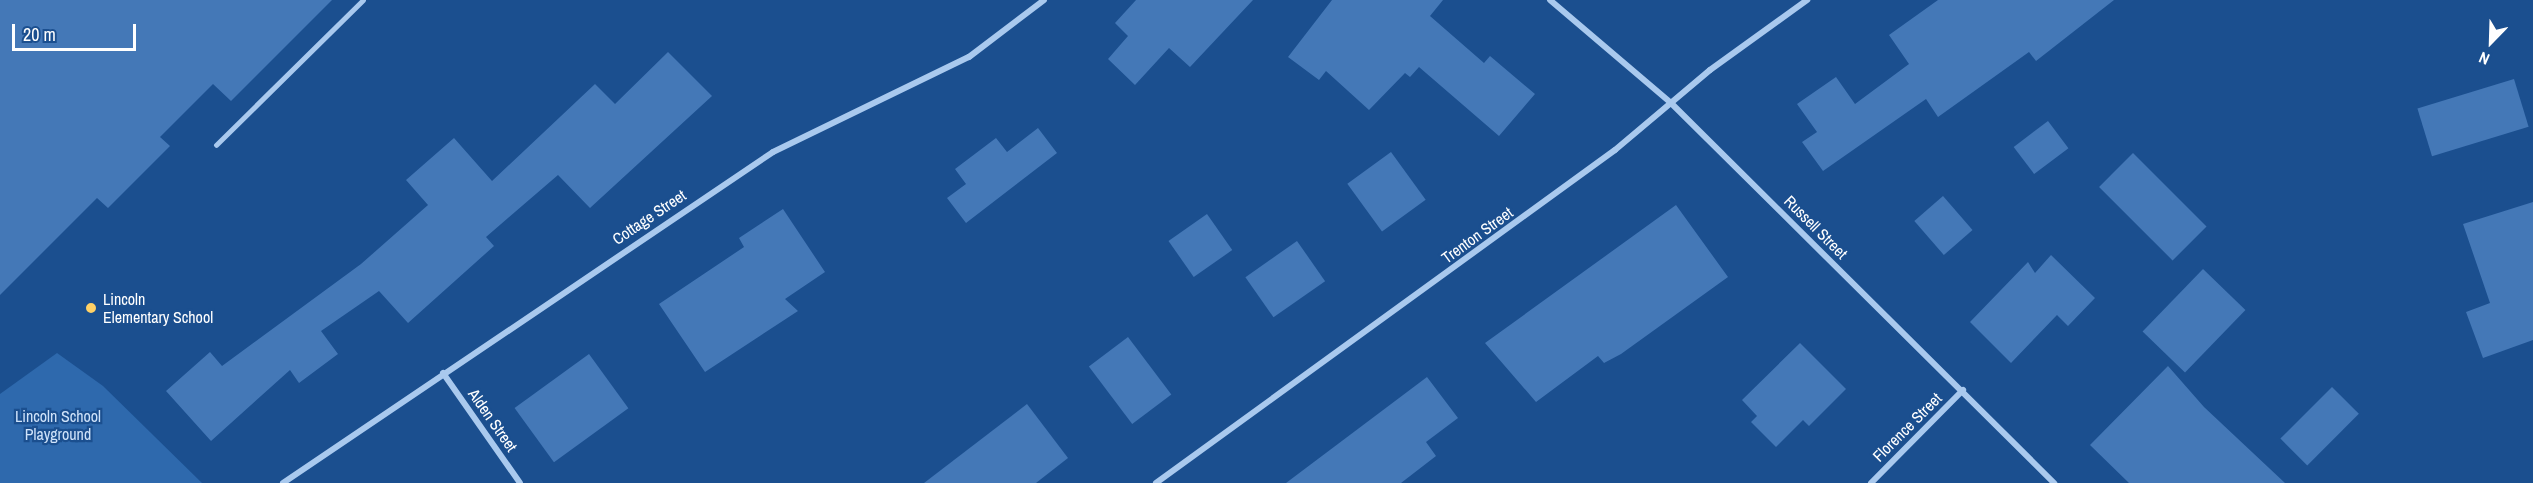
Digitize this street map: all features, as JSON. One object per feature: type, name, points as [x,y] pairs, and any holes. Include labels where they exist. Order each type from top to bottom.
[{"type":"street","name":"Cottage Street","points":[[284,483],[443,373],[801,134],[961,61],[1044,0]]},
{"type":"street","name":"Russell Street","points":[[1550,0],[1671,103],[1963,390],[2054,483]]},
{"type":"street","name":"Trenton Street","points":[[1156,483],[1448,274],[1807,0]]},
{"type":"street","name":"Alden Street","points":[[443,373],[520,483]]},
{"type":"street","name":"Florence Street","points":[[1871,483],[1963,390]]},
{"type":"lane","points":[[216,145],[363,0]]},
{"type":"green space","name":"Lincoln School Playground","points":[[57,353],[103,386],[202,483],[0,483],[0,394]]},
{"type":"building","points":[[0,0],[332,0],[231,101],[213,84],[160,137],[170,146],[108,208],[97,198],[0,295]]},
{"type":"building","points":[[1136,0],[1253,0],[1190,67],[1169,48],[1135,85],[1108,59],[1128,36],[1115,23]]},
{"type":"building","points":[[1332,0],[1443,0],[1430,16],[1484,63],[1490,56],[1535,94],[1499,136],[1419,67],[1410,77],[1405,73],[1369,110],[1326,71],[1319,80],[1288,57]]},
{"type":"building","points":[[1938,0],[2114,0],[2036,61],[2029,52],[1938,117],[1926,99],[1823,171],[1802,142],[1817,132],[1797,104],[1836,77],[1855,104],[1909,64],[1889,35]]},
{"type":"building","points":[[668,52],[712,96],[590,208],[558,175],[486,237],[494,246],[408,323],[379,291],[321,331],[338,354],[299,383],[290,370],[211,441],[166,391],[210,352],[222,366],[361,264],[428,205],[406,180],[454,138],[492,181],[595,84],[615,104]]},
{"type":"building","points":[[2514,79],[2529,127],[2432,156],[2417,109]]},
{"type":"building","points":[[2048,121],[2068,148],[2034,174],[2014,147]]},
{"type":"building","points":[[1038,128],[1057,153],[966,223],[947,198],[966,184],[955,169],[996,138],[1007,152]]},
{"type":"building","points":[[1391,152],[1426,200],[1382,231],[1347,184]]},
{"type":"building","points":[[2133,153],[2207,227],[2173,260],[2099,187]]},
{"type":"building","points":[[1943,196],[1973,230],[1944,255],[1914,221]]},
{"type":"building","points":[[2533,202],[2533,340],[2483,358],[2466,312],[2490,303],[2463,224]]},
{"type":"building","points":[[1676,205],[1728,277],[1621,354],[1604,363],[1598,356],[1536,402],[1485,343]]},
{"type":"building","points":[[783,209],[825,272],[785,299],[798,311],[705,372],[659,304],[744,247],[739,238]]},
{"type":"building","points":[[1207,214],[1232,250],[1194,277],[1168,241]]},
{"type":"building","points":[[1297,241],[1325,281],[1273,317],[1245,277]]},
{"type":"building","points":[[2051,255],[2095,298],[2068,326],[2057,315],[2011,363],[1970,322],[2028,262],[2035,273]]},
{"type":"building","points":[[2203,269],[2245,310],[2185,373],[2143,332]]},
{"type":"building","points":[[1128,337],[1171,395],[1132,424],[1089,366]]},
{"type":"building","points":[[1800,343],[1846,389],[1809,426],[1803,420],[1776,447],[1751,422],[1757,416],[1742,400]]},
{"type":"building","points":[[589,354],[628,408],[554,462],[515,408]]},
{"type":"building","points":[[2168,366],[2204,407],[2285,483],[2129,483],[2090,445]]},
{"type":"building","points":[[1427,377],[1458,418],[1426,442],[1436,456],[1401,483],[1286,483]]},
{"type":"building","points":[[2332,387],[2359,414],[2307,465],[2280,439]]},
{"type":"building","points":[[1027,404],[1068,458],[1036,483],[924,483]]},
{"type":"place","name":"Lincoln Elementary School","points":[[91,308]]}]
